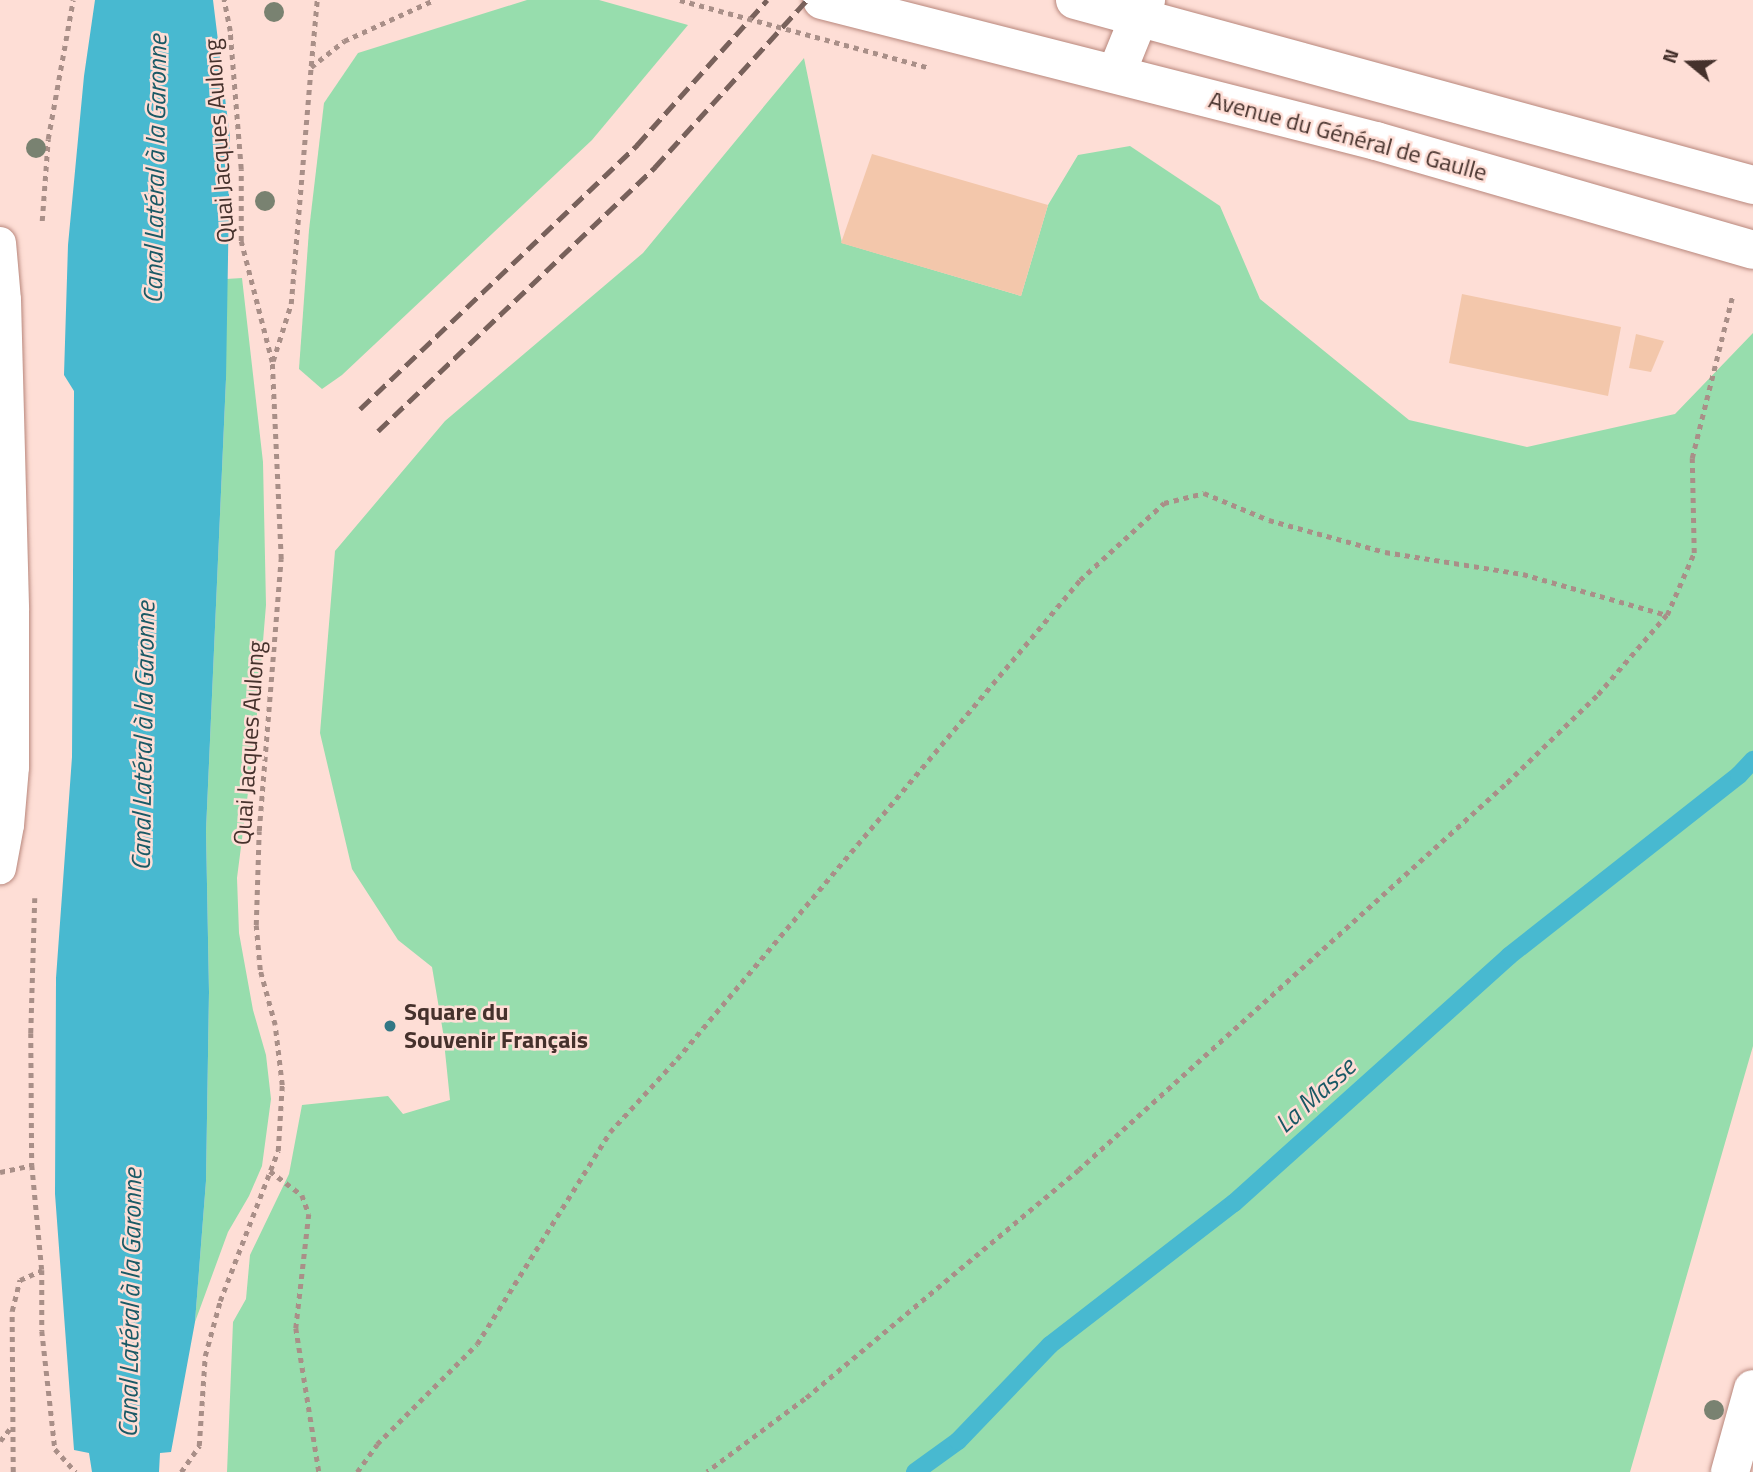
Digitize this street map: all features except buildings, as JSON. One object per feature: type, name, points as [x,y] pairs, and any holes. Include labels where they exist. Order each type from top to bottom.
[{"type":"main road","name":"Avenue du Général de Gaulle","points":[[822,0],[1376,141],[1753,250]]},
{"type":"main road","points":[[1075,0],[1143,8],[1753,185]]},
{"type":"main road","points":[[1116,74],[1143,8]]},
{"type":"main road","points":[[1730,1472],[1753,1389]]},
{"type":"lane","points":[[0,243],[5,300],[13,623],[13,767],[8,825],[0,868]]},
{"type":"path","points":[[41,233],[48,139],[73,0]]},
{"type":"path","name":"Quai Jacques Aulong","points":[[181,1472],[199,1446],[205,1356],[220,1301],[278,1151],[282,1085],[275,1025],[260,970],[256,925],[259,831],[281,559],[272,362],[242,241],[241,169],[230,31],[224,0]]},
{"type":"path","points":[[272,362],[291,304],[317,0]]},
{"type":"path","points":[[311,67],[344,41],[434,0]]},
{"type":"path","points":[[680,0],[926,66]]},
{"type":"path","points":[[707,1472],[805,1399],[1079,1170],[1505,785],[1597,696],[1667,615],[1694,553],[1692,458],[1735,286]]},
{"type":"path","points":[[357,1472],[377,1444],[477,1344],[610,1132],[677,1059],[1080,580],[1164,503],[1204,494],[1269,520],[1385,552],[1523,574],[1667,615]]},
{"type":"path","points":[[0,1172],[32,1165]]},
{"type":"path","points":[[270,1171],[302,1195],[309,1214],[296,1328],[319,1472]]},
{"type":"path","points":[[13,1472],[12,1311],[20,1280],[42,1268],[41,1331],[55,1449],[76,1472]]},
{"type":"path","points":[[0,1441],[12,1426]]},
{"type":"green space","points":[[527,0],[599,0],[688,25],[592,140],[342,375],[322,389],[299,369],[309,230],[324,103],[358,53]]},
{"type":"green space","points":[[804,58],[842,243],[1021,296],[1048,205],[1078,155],[1130,146],[1220,206],[1260,299],[1409,420],[1527,447],[1675,414],[1753,333],[1753,1046],[1630,1472],[227,1472],[233,1322],[246,1299],[250,1255],[289,1174],[302,1105],[388,1096],[403,1114],[450,1100],[443,1032],[432,967],[398,940],[352,869],[320,733],[335,551],[445,421],[643,253]]},
{"type":"green space","points":[[242,278],[263,462],[266,605],[255,738],[237,878],[239,933],[253,1010],[266,1055],[271,1099],[262,1166],[249,1196],[228,1232],[195,1322],[206,1181],[209,992],[206,831],[226,379],[226,279]]},
{"type":"water","name":"Canal Latéral à la Garonne","points":[[95,0],[213,0],[230,138],[226,379],[206,831],[209,992],[206,1181],[195,1322],[171,1452],[160,1453],[159,1472],[92,1472],[89,1453],[74,1450],[55,1194],[56,978],[72,757],[74,391],[64,375],[68,245],[84,76]]},
{"type":"waterway","name":"La Masse","points":[[915,1472],[958,1441],[1050,1345],[1234,1203],[1509,956],[1739,775],[1753,760]]},
{"type":"railway","points":[[360,409],[637,145],[767,0]]},
{"type":"railway","points":[[378,431],[655,167],[807,0]]},
{"type":"place","name":"Square du Souvenir Français","points":[[390,1026]]}]
